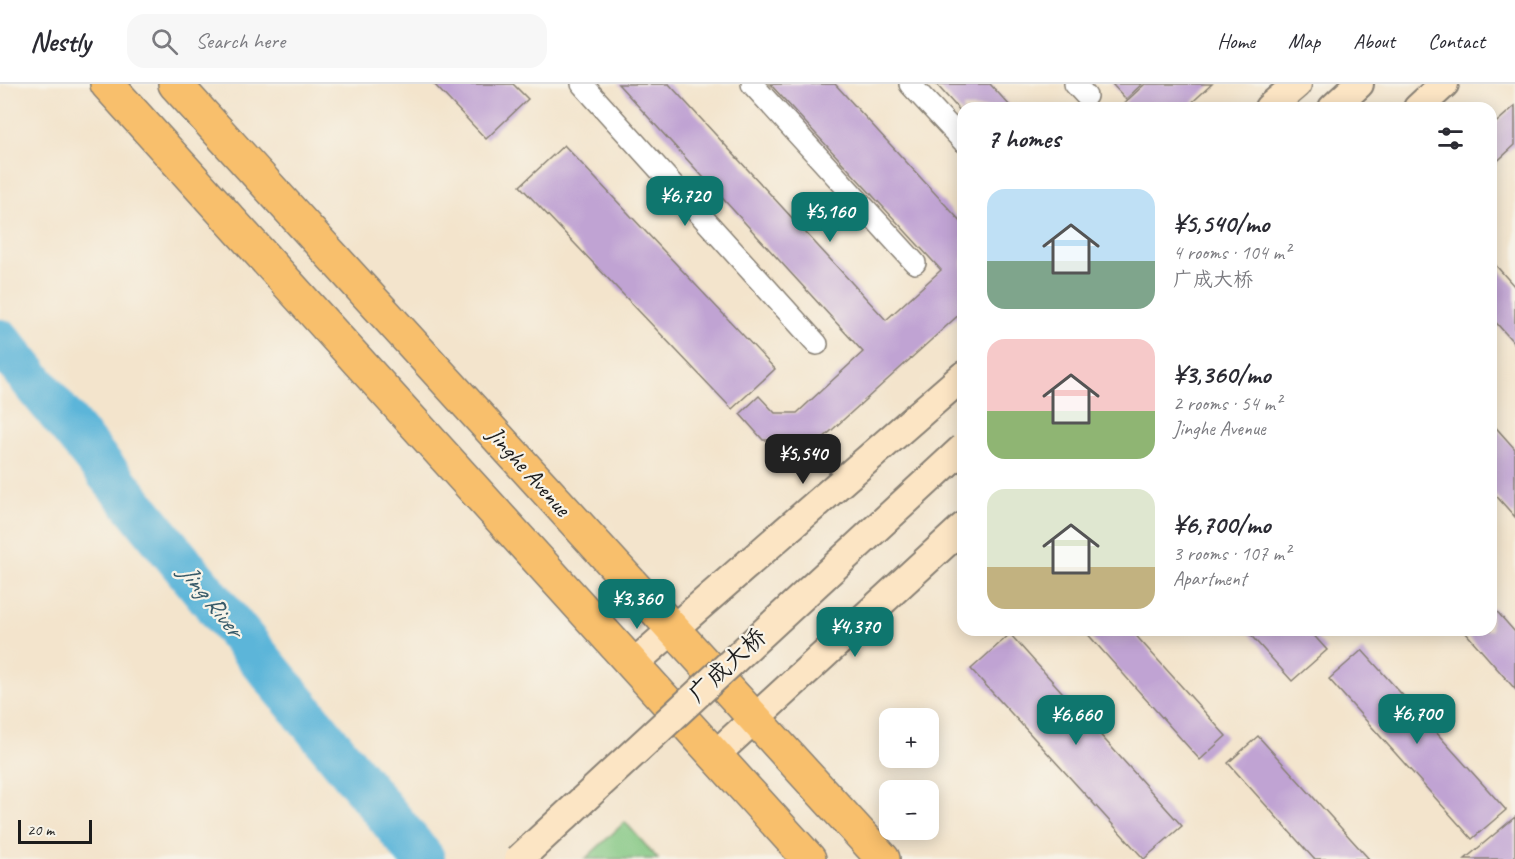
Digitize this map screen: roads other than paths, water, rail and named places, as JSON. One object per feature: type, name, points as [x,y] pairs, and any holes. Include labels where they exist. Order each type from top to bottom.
[{"type":"main road","points":[[107,84],[809,859]]},
{"type":"main road","name":"Jinghe Avenue","points":[[175,84],[883,859]]},
{"type":"main road","points":[[1276,102],[1297,84]]},
{"type":"main road","points":[[1340,102],[1359,84]]},
{"type":"main road","points":[[1424,102],[1444,84]]},
{"type":"main road","points":[[632,665],[957,381]]},
{"type":"main road","name":"广成大桥","points":[[519,859],[957,454]]},
{"type":"main road","points":[[715,755],[957,532]]},
{"type":"street","points":[[582,84],[817,344]]},
{"type":"street","points":[[752,84],[915,263]]},
{"type":"street","points":[[910,84],[957,135]]},
{"type":"waterway","name":"Jing River","points":[[0,341],[423,859]]}]
